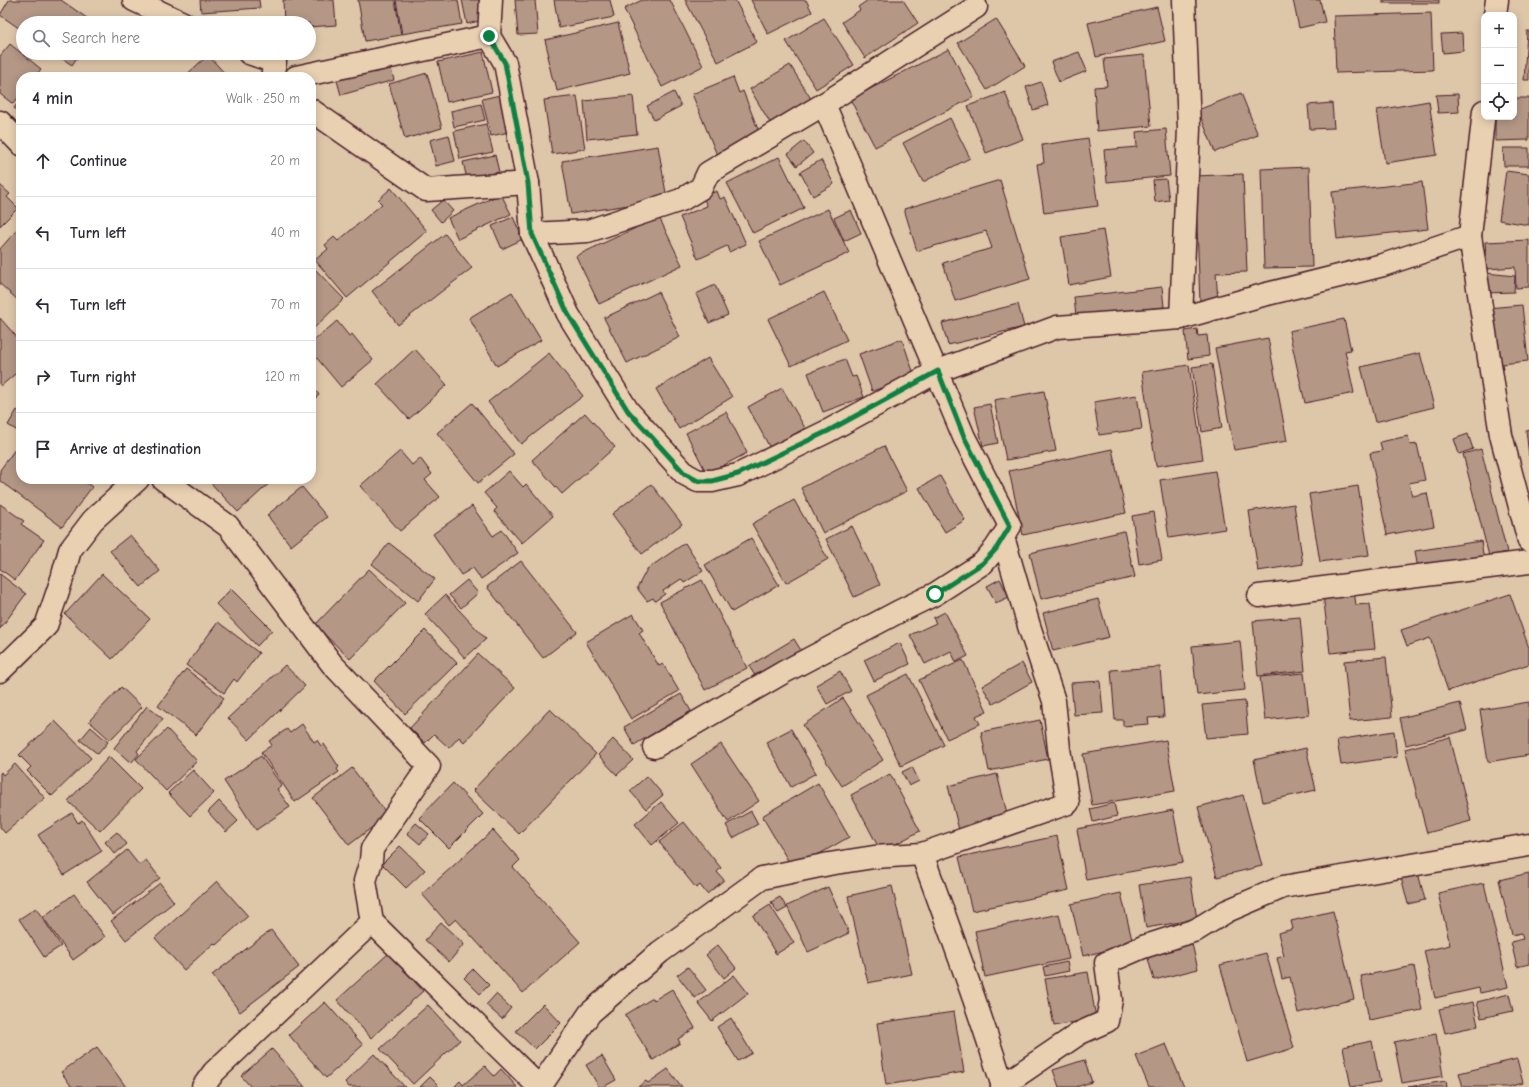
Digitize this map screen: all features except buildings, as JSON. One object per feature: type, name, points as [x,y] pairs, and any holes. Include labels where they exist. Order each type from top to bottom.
[{"type":"street","points":[[134,0],[168,16]]},
{"type":"street","points":[[491,0],[489,36],[505,63],[528,183],[532,234],[568,314],[628,411],[685,474],[698,481],[712,481],[738,474],[828,431],[938,371],[1057,327],[1181,318],[1263,295],[1383,265],[1470,236]]},
{"type":"street","points":[[1181,318],[1189,128],[1184,0]]},
{"type":"street","points":[[1495,12],[1496,0]]},
{"type":"street","points":[[532,234],[588,231],[681,200],[701,188],[708,173],[824,104],[976,7]]},
{"type":"street","points":[[316,73],[489,36]]},
{"type":"street","points":[[269,60],[275,62],[273,72]]},
{"type":"street","points":[[654,747],[784,672],[935,594],[983,563],[996,549],[1010,526],[964,437],[938,371],[824,104]]},
{"type":"street","points":[[316,113],[426,190],[528,183]]},
{"type":"street","points":[[1483,120],[1470,236],[1501,435],[1529,541]]},
{"type":"street","points":[[0,122],[16,139]]},
{"type":"street","points":[[0,670],[46,626],[70,550],[93,520],[133,484]]},
{"type":"street","points":[[170,484],[228,526],[332,664],[429,766],[372,849],[371,861],[365,881],[372,922],[540,1087],[590,1013],[660,952],[762,878],[829,864],[874,857],[922,854],[1068,803],[1059,749],[1054,701],[1029,626],[1003,537]]},
{"type":"street","points":[[1259,596],[1529,562]]},
{"type":"street","points":[[922,854],[964,969],[996,1063],[1002,1087],[1080,1033],[1107,1021],[1111,1000],[1106,963],[1143,947],[1196,930],[1227,911],[1283,887],[1529,845]]},
{"type":"street","points":[[202,1087],[214,1072],[372,922]]},
{"type":"route","points":[[489,36],[505,63],[528,183],[532,234],[568,314],[628,411],[685,474],[698,481],[712,481],[738,474],[828,431],[938,371],[964,437],[1010,526],[996,549],[983,563],[935,594]]}]
